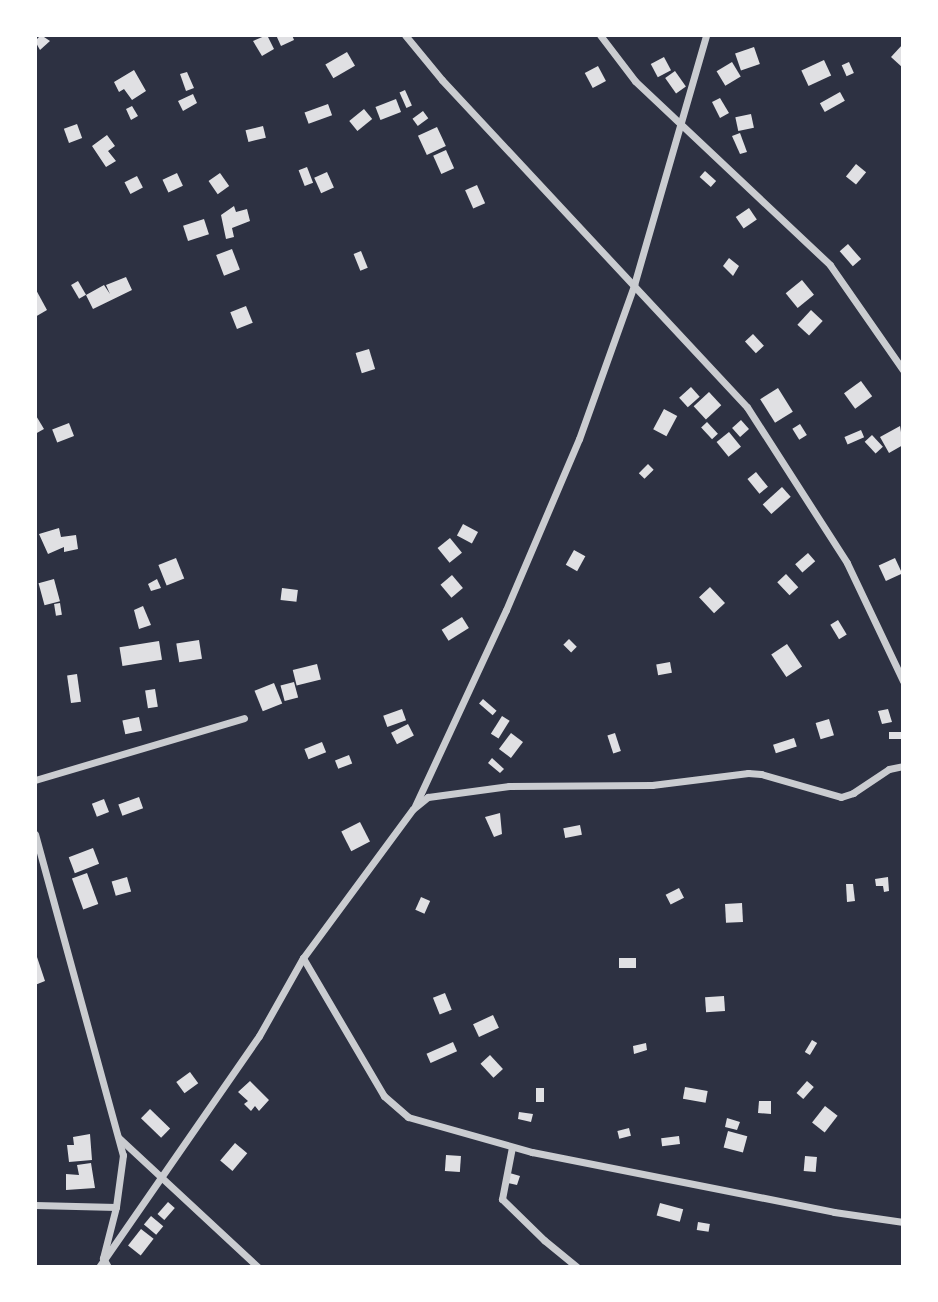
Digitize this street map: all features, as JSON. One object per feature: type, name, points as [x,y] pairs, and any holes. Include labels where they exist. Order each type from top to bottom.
[{"type":"street","points":[[405,35],[442,80],[747,407],[847,563],[903,681]]},
{"type":"street","points":[[600,35],[635,81],[830,265],[903,370]]},
{"type":"street","points":[[103,1258],[164,1176],[259,1036],[303,958],[413,810],[506,610],[579,439],[634,285],[706,35]]},
{"type":"street","points":[[35,780],[243,718]]},
{"type":"street","points":[[413,810],[428,797],[467,790],[509,786],[652,785],[748,773],[761,774],[841,797],[853,793],[889,768],[903,766]]},
{"type":"street","points":[[35,834],[122,1154],[116,1207],[99,1267]]},
{"type":"street","points":[[303,958],[384,1096],[408,1117],[512,1147],[708,1188],[903,1222]]},
{"type":"street","points":[[118,1138],[164,1176],[258,1267]]},
{"type":"street","points":[[512,1147],[502,1199],[544,1240],[577,1267]]},
{"type":"street","points":[[35,1205],[116,1207]]},
{"type":"street","points":[[103,1258],[108,1267]]},
{"type":"building","points":[[41,35],[50,41],[40,50],[35,41]]},
{"type":"building","points":[[267,35],[274,49],[262,56],[253,41]]},
{"type":"building","points":[[276,35],[292,35],[294,40],[281,46]]},
{"type":"building","points":[[903,44],[903,68],[891,57]]},
{"type":"building","points":[[754,47],[760,64],[741,71],[735,54]]},
{"type":"building","points":[[347,52],[355,66],[333,78],[325,64]]},
{"type":"building","points":[[664,57],[671,70],[658,77],[651,64]]},
{"type":"building","points":[[824,60],[831,75],[809,86],[801,71]]},
{"type":"building","points":[[732,62],[741,77],[725,86],[717,71]]},
{"type":"building","points":[[849,62],[854,73],[847,76],[842,65]]},
{"type":"building","points":[[598,66],[606,81],[593,88],[585,73]]},
{"type":"building","points":[[134,70],[146,91],[132,100],[124,89],[119,92],[114,82]]},
{"type":"building","points":[[675,71],[686,87],[676,93],[665,78]]},
{"type":"building","points":[[187,72],[194,88],[186,91],[180,74]]},
{"type":"building","points":[[405,90],[412,106],[406,108],[400,92]]},
{"type":"building","points":[[840,92],[845,101],[825,112],[820,103]]},
{"type":"building","points":[[193,94],[197,103],[183,111],[178,101]]},
{"type":"building","points":[[720,98],[729,113],[720,118],[712,102]]},
{"type":"building","points":[[396,99],[401,112],[380,120],[375,107]]},
{"type":"building","points":[[328,104],[332,115],[309,124],[305,113]]},
{"type":"building","points":[[132,106],[138,116],[131,120],[126,109]]},
{"type":"building","points":[[364,109],[372,119],[357,131],[349,121]]},
{"type":"building","points":[[423,111],[428,118],[418,126],[412,119]]},
{"type":"building","points":[[751,114],[754,128],[738,131],[735,117]]},
{"type":"building","points":[[77,124],[82,138],[69,143],[64,129]]},
{"type":"building","points":[[263,126],[266,138],[248,142],[246,130]]},
{"type":"building","points":[[437,127],[446,146],[427,155],[418,136]]},
{"type":"building","points":[[740,133],[747,152],[740,154],[732,136]]},
{"type":"building","points":[[107,135],[115,146],[108,151],[116,161],[106,167],[92,146]]},
{"type":"building","points":[[446,150],[454,168],[441,174],[433,156]]},
{"type":"building","points":[[856,164],[866,172],[856,185],[846,176]]},
{"type":"building","points":[[307,167],[313,183],[305,186],[299,170]]},
{"type":"building","points":[[705,171],[716,181],[711,187],[700,177]]},
{"type":"building","points":[[327,172],[334,188],[321,193],[314,178]]},
{"type":"building","points":[[177,173],[183,186],[168,192],[162,180]]},
{"type":"building","points":[[220,173],[229,186],[218,194],[209,181]]},
{"type":"building","points":[[137,176],[143,188],[130,194],[125,182]]},
{"type":"building","points":[[477,185],[485,203],[473,209],[465,190]]},
{"type":"building","points":[[234,206],[236,212],[247,209],[250,221],[232,228],[234,237],[226,239],[221,215]]},
{"type":"building","points":[[749,208],[757,220],[744,229],[736,217]]},
{"type":"building","points":[[204,219],[209,234],[188,241],[183,226]]},
{"type":"building","points":[[848,244],[861,259],[853,266],[840,251]]},
{"type":"building","points":[[232,249],[240,270],[224,276],[216,255]]},
{"type":"building","points":[[361,251],[368,268],[360,271],[354,254]]},
{"type":"building","points":[[729,258],[739,266],[733,276],[723,266]]},
{"type":"building","points":[[126,277],[132,290],[93,309],[86,295],[104,285],[110,294],[106,285]]},
{"type":"building","points":[[802,280],[814,295],[798,308],[786,293]]},
{"type":"building","points":[[78,281],[86,295],[79,299],[71,285]]},
{"type":"building","points":[[35,288],[47,310],[35,317]]},
{"type":"building","points":[[246,306],[253,323],[237,329],[230,312]]},
{"type":"building","points":[[811,310],[823,321],[809,336],[797,325]]},
{"type":"building","points":[[753,334],[764,346],[756,353],[745,342]]},
{"type":"building","points":[[369,349],[375,369],[362,373],[356,353]]},
{"type":"building","points":[[861,381],[872,396],[855,409],[844,393]]},
{"type":"building","points":[[691,387],[700,397],[688,407],[679,398]]},
{"type":"building","points":[[778,388],[793,412],[775,423],[760,399]]},
{"type":"building","points":[[709,392],[721,405],[706,419],[694,406]]},
{"type":"building","points":[[664,409],[677,416],[666,436],[653,429]]},
{"type":"building","points":[[35,414],[44,429],[35,434]]},
{"type":"building","points":[[741,420],[749,429],[740,437],[732,428]]},
{"type":"building","points":[[707,422],[718,434],[712,439],[701,427]]},
{"type":"building","points":[[69,423],[74,436],[57,443],[52,429]]},
{"type":"building","points":[[800,424],[807,435],[799,440],[792,429]]},
{"type":"building","points":[[900,426],[903,445],[889,453],[880,437]]},
{"type":"building","points":[[861,430],[864,437],[848,444],[844,437]]},
{"type":"building","points":[[729,432],[741,447],[729,457],[717,442]]},
{"type":"building","points":[[872,435],[883,447],[876,454],[865,442]]},
{"type":"building","points":[[648,464],[654,470],[644,479],[639,473]]},
{"type":"building","points":[[756,472],[768,487],[759,494],[747,479]]},
{"type":"building","points":[[782,487],[791,497],[771,514],[763,504]]},
{"type":"building","points":[[463,524],[478,532],[472,543],[457,535]]},
{"type":"building","points":[[59,528],[61,537],[76,535],[78,549],[64,552],[64,547],[48,554],[39,534]]},
{"type":"building","points":[[450,538],[462,553],[450,563],[438,548]]},
{"type":"building","points":[[574,550],[585,556],[577,571],[566,565]]},
{"type":"building","points":[[808,553],[815,561],[802,572],[795,564]]},
{"type":"building","points":[[176,558],[184,578],[167,586],[158,565]]},
{"type":"building","points":[[895,558],[902,573],[886,581],[879,566]]},
{"type":"building","points":[[786,574],[798,587],[789,595],[777,582]]},
{"type":"building","points":[[452,575],[463,588],[451,598],[441,585]]},
{"type":"building","points":[[54,579],[60,601],[44,605],[39,583]]},
{"type":"building","points":[[157,579],[161,588],[151,591],[148,584]]},
{"type":"building","points":[[710,587],[725,603],[714,613],[699,597]]},
{"type":"building","points":[[282,588],[298,590],[296,602],[281,600]]},
{"type":"building","points":[[60,603],[62,615],[56,616],[54,604]]},
{"type":"building","points":[[143,606],[151,625],[139,629],[134,610]]},
{"type":"building","points":[[462,617],[469,628],[449,641],[442,630]]},
{"type":"building","points":[[838,620],[847,635],[839,639],[830,625]]},
{"type":"building","points":[[569,639],[577,647],[571,652],[563,645]]},
{"type":"building","points":[[199,640],[202,659],[179,662],[176,644]]},
{"type":"building","points":[[159,641],[162,660],[122,666],[119,647]]},
{"type":"building","points":[[787,644],[802,666],[786,677],[771,655]]},
{"type":"building","points":[[670,662],[672,673],[658,675],[656,664]]},
{"type":"building","points":[[317,664],[321,680],[297,686],[293,670]]},
{"type":"building","points":[[77,674],[81,702],[71,703],[67,675]]},
{"type":"building","points":[[294,682],[298,697],[285,701],[280,686]]},
{"type":"building","points":[[274,683],[282,703],[263,711],[255,691]]},
{"type":"building","points":[[155,689],[158,707],[148,708],[145,691]]},
{"type":"building","points":[[483,699],[497,711],[493,715],[479,704]]},
{"type":"building","points":[[402,709],[406,720],[387,727],[383,716]]},
{"type":"building","points":[[888,709],[892,722],[882,724],[878,711]]},
{"type":"building","points":[[502,716],[510,721],[499,739],[491,734]]},
{"type":"building","points":[[139,717],[142,731],[125,734],[122,721]]},
{"type":"building","points":[[829,719],[834,735],[821,739],[816,723]]},
{"type":"building","points":[[408,724],[414,736],[397,744],[391,733]]},
{"type":"building","points":[[889,732],[903,732],[903,739],[889,739]]},
{"type":"building","points":[[511,733],[523,742],[511,758],[499,749]]},
{"type":"building","points":[[615,733],[621,751],[613,754],[607,735]]},
{"type":"building","points":[[794,738],[797,747],[776,753],[773,745]]},
{"type":"building","points":[[322,742],[326,752],[309,759],[304,749]]},
{"type":"building","points":[[349,755],[352,763],[338,769],[335,760]]},
{"type":"building","points":[[492,758],[504,769],[500,773],[488,763]]},
{"type":"building","points":[[139,797],[143,808],[122,816],[118,805]]},
{"type":"building","points":[[104,799],[109,812],[97,817],[92,804]]},
{"type":"building","points":[[500,813],[502,834],[494,837],[485,817]]},
{"type":"building","points":[[360,822],[370,842],[351,851],[341,832]]},
{"type":"building","points":[[580,825],[582,835],[565,838],[563,828]]},
{"type":"building","points":[[93,848],[99,864],[75,873],[69,857]]},
{"type":"building","points":[[87,873],[98,904],[83,909],[72,878]]},
{"type":"building","points":[[127,877],[131,891],[116,896],[112,881]]},
{"type":"building","points":[[888,877],[889,891],[884,892],[883,886],[876,886],[875,879]]},
{"type":"building","points":[[846,884],[853,884],[855,901],[847,902]]},
{"type":"building","points":[[679,888],[684,898],[671,905],[666,895]]},
{"type":"building","points":[[421,897],[430,901],[424,914],[415,910]]},
{"type":"building","points":[[742,903],[743,922],[726,923],[725,904]]},
{"type":"building","points":[[35,951],[45,981],[35,985]]},
{"type":"building","points":[[619,958],[636,958],[636,968],[619,968]]},
{"type":"building","points":[[445,993],[452,1010],[440,1015],[433,998]]},
{"type":"building","points":[[724,996],[725,1011],[706,1012],[705,997]]},
{"type":"building","points":[[493,1015],[499,1028],[479,1037],[473,1024]]},
{"type":"building","points":[[812,1040],[817,1043],[810,1055],[805,1052]]},
{"type":"building","points":[[453,1042],[457,1051],[431,1063],[427,1054]]},
{"type":"building","points":[[646,1043],[647,1050],[634,1054],[633,1046]]},
{"type":"building","points":[[490,1055],[503,1069],[493,1078],[480,1064]]},
{"type":"building","points":[[190,1072],[198,1083],[184,1093],[176,1082]]},
{"type":"building","points":[[250,1081],[269,1100],[259,1111],[255,1106],[251,1111],[244,1104],[248,1101],[238,1092]]},
{"type":"building","points":[[807,1081],[814,1087],[803,1099],[797,1093]]},
{"type":"building","points":[[685,1087],[708,1091],[706,1103],[683,1099]]},
{"type":"building","points":[[536,1088],[544,1088],[544,1102],[536,1102]]},
{"type":"building","points":[[759,1101],[771,1101],[771,1114],[758,1113]]},
{"type":"building","points":[[825,1106],[838,1116],[825,1132],[812,1123]]},
{"type":"building","points":[[150,1109],[170,1128],[161,1138],[141,1118]]},
{"type":"building","points":[[519,1112],[533,1114],[531,1122],[518,1119]]},
{"type":"building","points":[[727,1118],[740,1122],[737,1130],[725,1127]]},
{"type":"building","points":[[629,1128],[631,1136],[619,1139],[617,1131]]},
{"type":"building","points":[[728,1131],[747,1136],[743,1153],[724,1147]]},
{"type":"building","points":[[90,1134],[92,1160],[69,1162],[67,1145],[74,1145],[73,1137]]},
{"type":"building","points":[[679,1136],[680,1144],[662,1146],[661,1138]]},
{"type":"building","points":[[235,1143],[247,1153],[232,1171],[220,1161]]},
{"type":"building","points":[[446,1155],[461,1156],[460,1172],[445,1171]]},
{"type":"building","points":[[805,1156],[817,1157],[816,1172],[804,1171]]},
{"type":"building","points":[[91,1163],[95,1188],[66,1190],[66,1174],[79,1175],[77,1165]]},
{"type":"building","points":[[506,1172],[520,1176],[517,1185],[504,1182]]},
{"type":"building","points":[[168,1202],[175,1208],[164,1220],[158,1214]]},
{"type":"building","points":[[660,1203],[683,1209],[680,1222],[657,1216]]},
{"type":"building","points":[[151,1216],[163,1226],[156,1235],[144,1224]]},
{"type":"building","points":[[698,1222],[710,1224],[709,1232],[697,1230]]},
{"type":"building","points":[[141,1229],[154,1239],[141,1255],[128,1246]]}]
